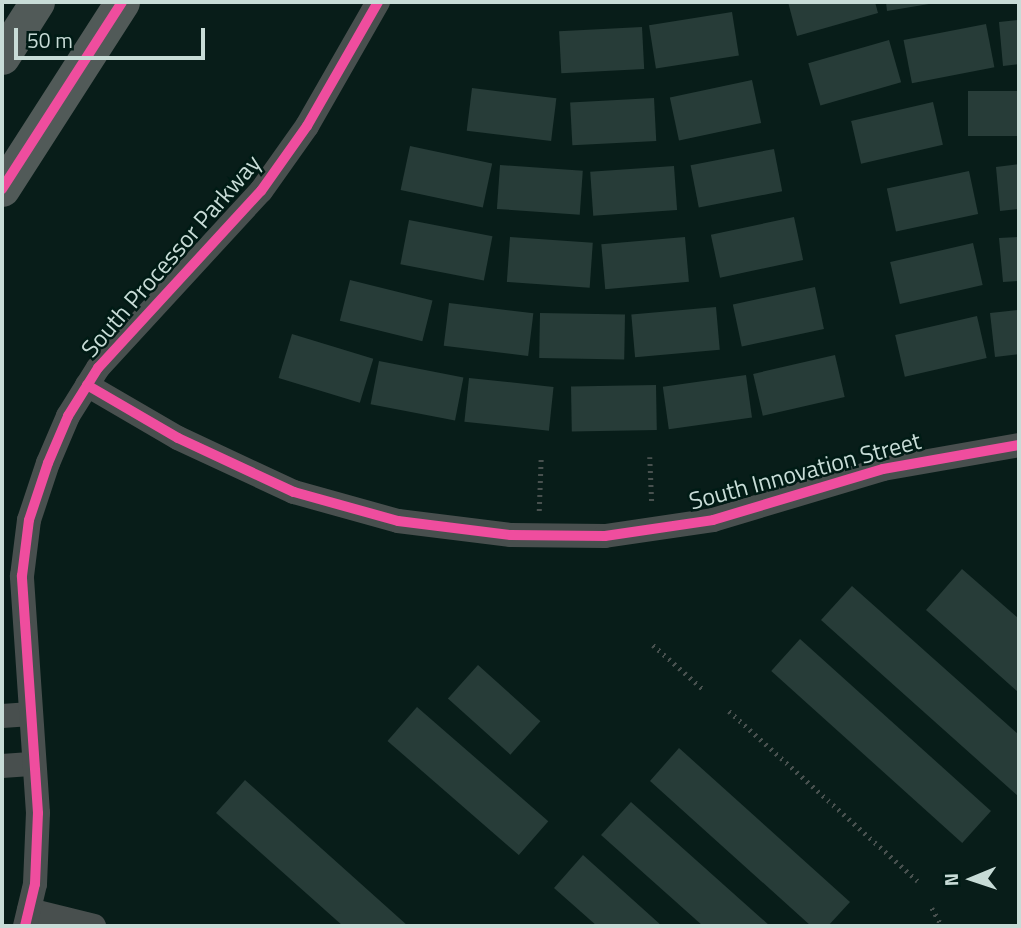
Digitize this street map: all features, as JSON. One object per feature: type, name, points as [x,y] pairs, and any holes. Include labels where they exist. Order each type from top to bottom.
[{"type":"main road","points":[[2,57],[37,2]]},
{"type":"main road","points":[[2,189],[122,2]]},
{"type":"street","name":"South Processor Parkway","points":[[27,918],[38,856],[22,576],[29,520],[68,416],[98,368],[261,191],[324,98],[377,2]]},
{"type":"street","name":"South Innovation Street","points":[[87,385],[178,439],[293,492],[398,521],[511,535],[604,536],[713,520],[883,469],[1019,445]]},
{"type":"street","points":[[2,716],[31,714]]},
{"type":"street","points":[[2,766],[34,764]]},
{"type":"street","points":[[27,918],[94,926]]},
{"type":"path","points":[[539,512],[541,457]]},
{"type":"path","points":[[650,457],[652,510]]},
{"type":"path","points":[[653,645],[704,690]]},
{"type":"path","points":[[729,711],[918,881]]},
{"type":"path","points":[[932,908],[943,926]]},
{"type":"building","points":[[788,2],[875,2],[878,13],[797,36]]},
{"type":"building","points":[[886,2],[935,2],[935,3],[887,11]]},
{"type":"building","points":[[732,12],[739,55],[656,69],[649,25]]},
{"type":"building","points":[[1019,20],[1019,64],[1003,66],[999,22]]},
{"type":"building","points":[[986,24],[994,67],[912,83],[904,40]]},
{"type":"building","points":[[642,27],[644,69],[561,73],[559,31]]},
{"type":"building","points":[[889,40],[901,82],[820,105],[808,63]]},
{"type":"building","points":[[752,80],[761,123],[679,141],[670,97]]},
{"type":"building","points":[[472,88],[556,98],[551,141],[467,131]]},
{"type":"building","points":[[968,91],[1019,91],[1019,136],[968,136]]},
{"type":"building","points":[[654,98],[656,141],[572,145],[570,102]]},
{"type":"building","points":[[933,102],[943,145],[861,164],[851,121]]},
{"type":"building","points":[[410,146],[492,163],[483,207],[401,190]]},
{"type":"building","points":[[774,149],[782,191],[699,207],[691,165]]},
{"type":"building","points":[[1019,164],[1019,209],[1000,211],[996,167]]},
{"type":"building","points":[[500,165],[583,171],[580,215],[497,209]]},
{"type":"building","points":[[674,166],[677,210],[593,216],[590,172]]},
{"type":"building","points":[[969,171],[978,214],[896,232],[887,188]]},
{"type":"building","points":[[794,217],[803,260],[720,278],[711,235]]},
{"type":"building","points":[[409,220],[492,236],[484,280],[400,264]]},
{"type":"building","points":[[510,237],[593,243],[590,288],[507,282]]},
{"type":"building","points":[[685,237],[689,282],[605,289],[601,244]]},
{"type":"building","points":[[1019,237],[1019,281],[1003,282],[999,238]]},
{"type":"building","points":[[973,243],[983,285],[900,304],[890,262]]},
{"type":"building","points":[[350,280],[432,301],[422,341],[340,321]]},
{"type":"building","points":[[815,287],[824,329],[742,347],[733,304]]},
{"type":"building","points":[[449,303],[533,313],[528,356],[444,346]]},
{"type":"building","points":[[716,307],[720,350],[635,357],[631,314]]},
{"type":"building","points":[[1019,310],[1019,354],[995,357],[990,313]]},
{"type":"building","points":[[540,313],[625,314],[624,359],[539,358]]},
{"type":"building","points":[[977,316],[987,358],[905,377],[895,335]]},
{"type":"building","points":[[292,334],[373,359],[360,403],[279,378]]},
{"type":"building","points":[[835,355],[845,397],[763,416],[753,374]]},
{"type":"building","points":[[379,361],[463,377],[455,421],[371,404]]},
{"type":"building","points":[[746,375],[752,418],[669,429],[663,387]]},
{"type":"building","points":[[469,378],[554,387],[549,431],[464,422]]},
{"type":"building","points":[[656,385],[657,430],[572,431],[571,386]]},
{"type":"building","points":[[962,569],[1019,619],[1019,693],[926,610]]},
{"type":"building","points":[[852,586],[1019,735],[1019,797],[821,620]]},
{"type":"building","points":[[800,639],[991,811],[962,843],[771,671]]},
{"type":"building","points":[[478,665],[540,721],[510,755],[448,698]]},
{"type":"building","points":[[417,707],[548,821],[519,855],[387,741]]},
{"type":"building","points":[[679,748],[850,902],[828,926],[811,926],[650,781]]},
{"type":"building","points":[[245,780],[408,926],[343,926],[216,813]]},
{"type":"building","points":[[631,802],[770,926],[703,926],[601,835]]},
{"type":"building","points":[[583,855],[662,926],[597,926],[554,888]]},
{"type":"cycle path","points":[[2,189],[122,2]]},
{"type":"cycle path","points":[[25,926],[35,884],[38,813],[22,576],[29,520],[48,463],[68,416],[98,368],[261,191],[307,126],[378,2]]},
{"type":"cycle path","points":[[87,385],[178,438],[294,492],[398,521],[511,535],[605,536],[713,520],[883,469],[1019,445]]}]
